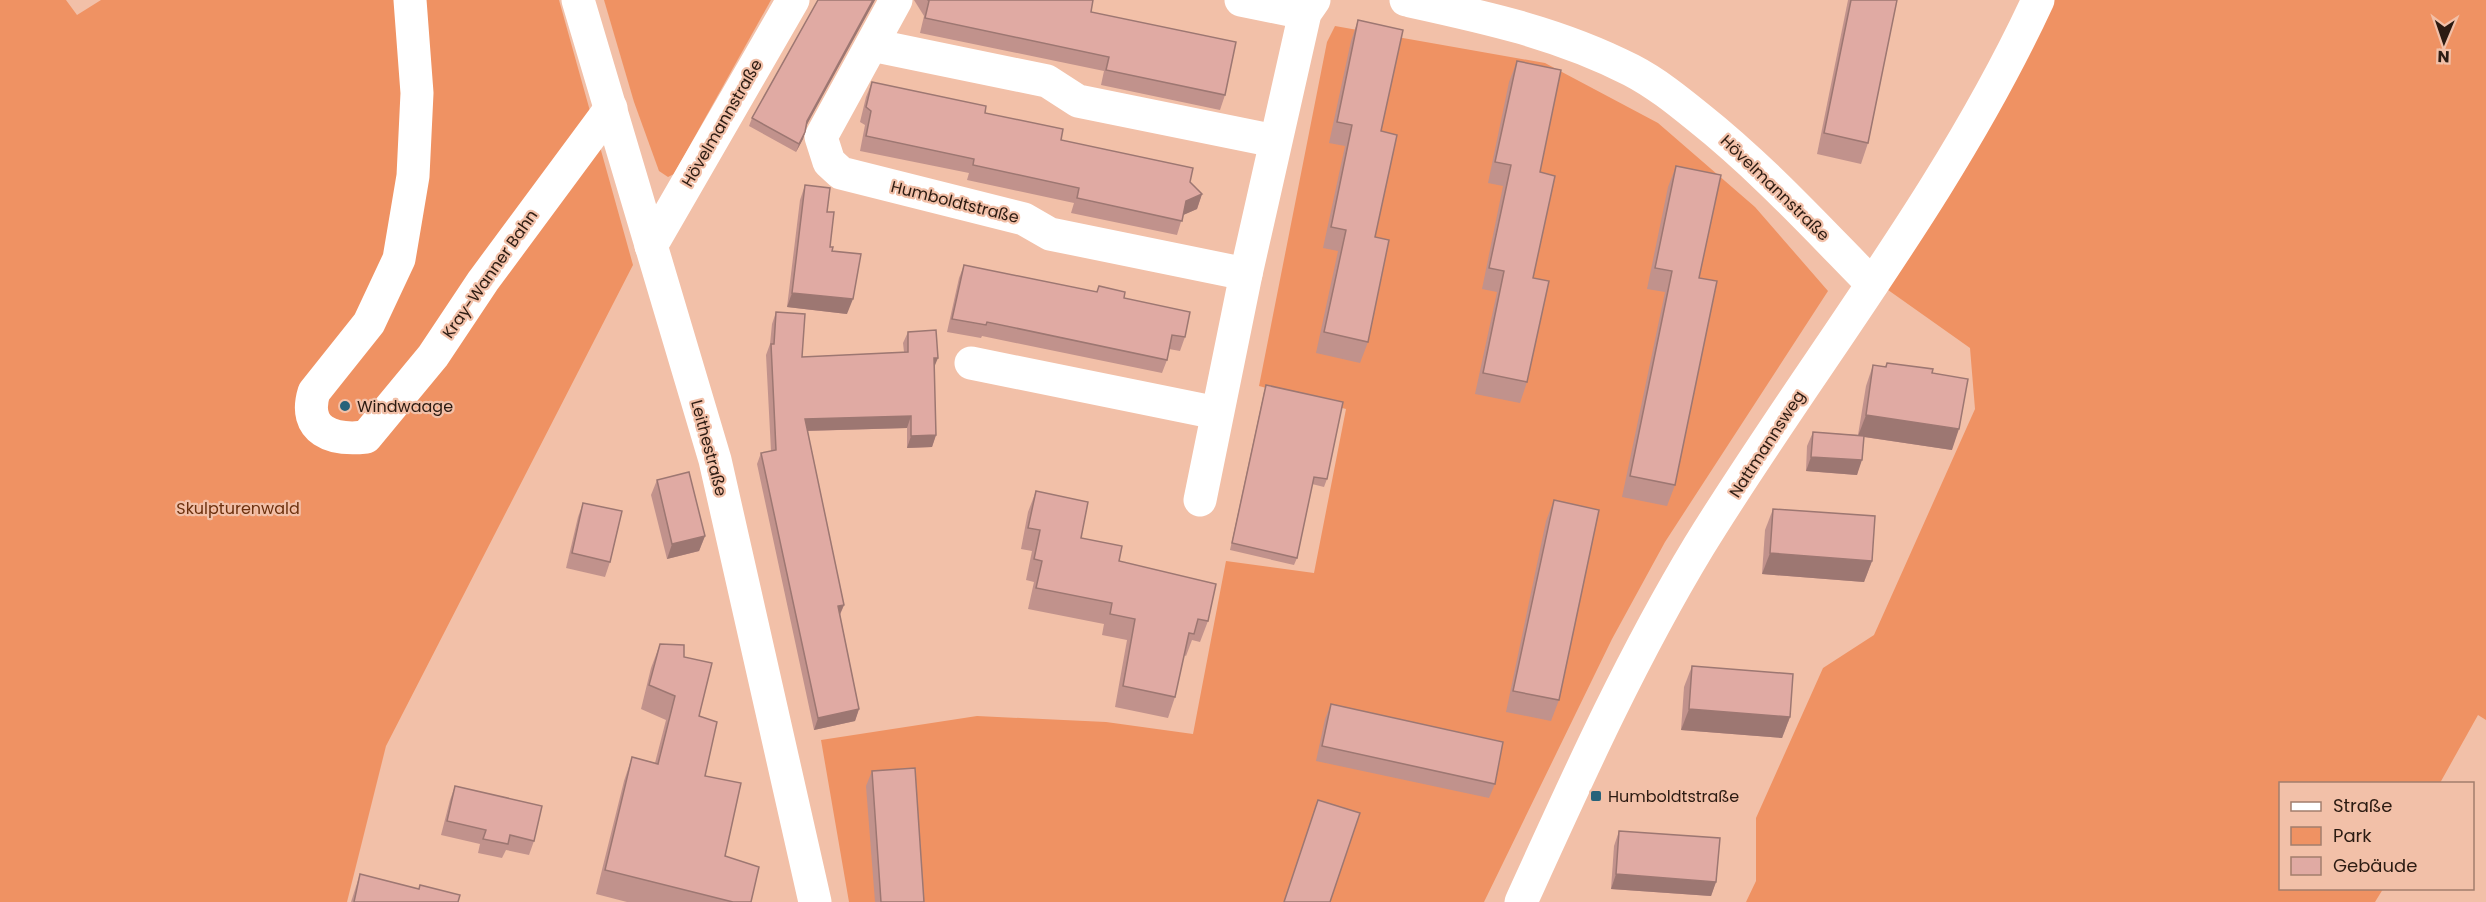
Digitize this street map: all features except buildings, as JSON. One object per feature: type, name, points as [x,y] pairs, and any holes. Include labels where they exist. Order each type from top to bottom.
[{"type":"street","name":"Kray-Wanner Bahn","points":[[410,0],[417,93],[412,176],[399,259],[369,323],[314,392],[310,404],[312,417],[319,428],[331,436],[342,439],[366,437],[433,356],[483,281],[611,108]]},
{"type":"street","name":"Leithestraße","points":[[578,0],[715,460],[814,902]]},
{"type":"street","name":"Hövelmannstraße","points":[[651,246],[793,0]]},
{"type":"street","name":"Humboldtstraße","points":[[897,0],[821,137],[829,162],[842,173],[1024,219],[1050,234],[1246,274]]},
{"type":"street","points":[[1200,500],[1275,141],[1310,6],[1241,0]]},
{"type":"street","name":"Hövelmannstraße","points":[[1406,0],[1510,22],[1552,36],[1631,70],[1666,92],[1739,150],[1872,285]]},
{"type":"street","name":"Nattmannsweg","points":[[1521,902],[1580,771],[1652,628],[1700,546],[1872,285],[1990,96],[2038,0]]},
{"type":"street","points":[[872,45],[1047,81],[1078,100],[1275,141]]},
{"type":"street","points":[[971,363],[1217,413]]},
{"type":"green space","name":"Skulpturenwald","points":[[0,0],[66,0],[77,15],[101,0],[559,0],[633,265],[386,746],[347,902],[0,902]]},
{"type":"green space","points":[[604,0],[771,0],[674,174],[668,177],[659,171],[634,102]]},
{"type":"green space","points":[[2053,0],[2486,0],[2486,720],[2478,715],[2441,782],[2279,782],[2279,890],[2382,890],[2375,902],[1746,902],[1756,881],[1756,818],[1823,668],[1874,635],[1975,409],[1970,348],[1881,285]]},
{"type":"green space","points":[[1335,26],[1545,63],[1658,123],[1755,207],[1828,291],[1665,542],[1612,639],[1484,902],[849,902],[821,740],[977,716],[1106,722],[1193,734],[1226,561],[1314,573],[1346,409],[1259,386],[1327,42]]},
{"type":"place","name":"Windwaage","points":[[345,406]]},
{"type":"place","name":"Humboldtstraße","points":[[1596,796]]}]
